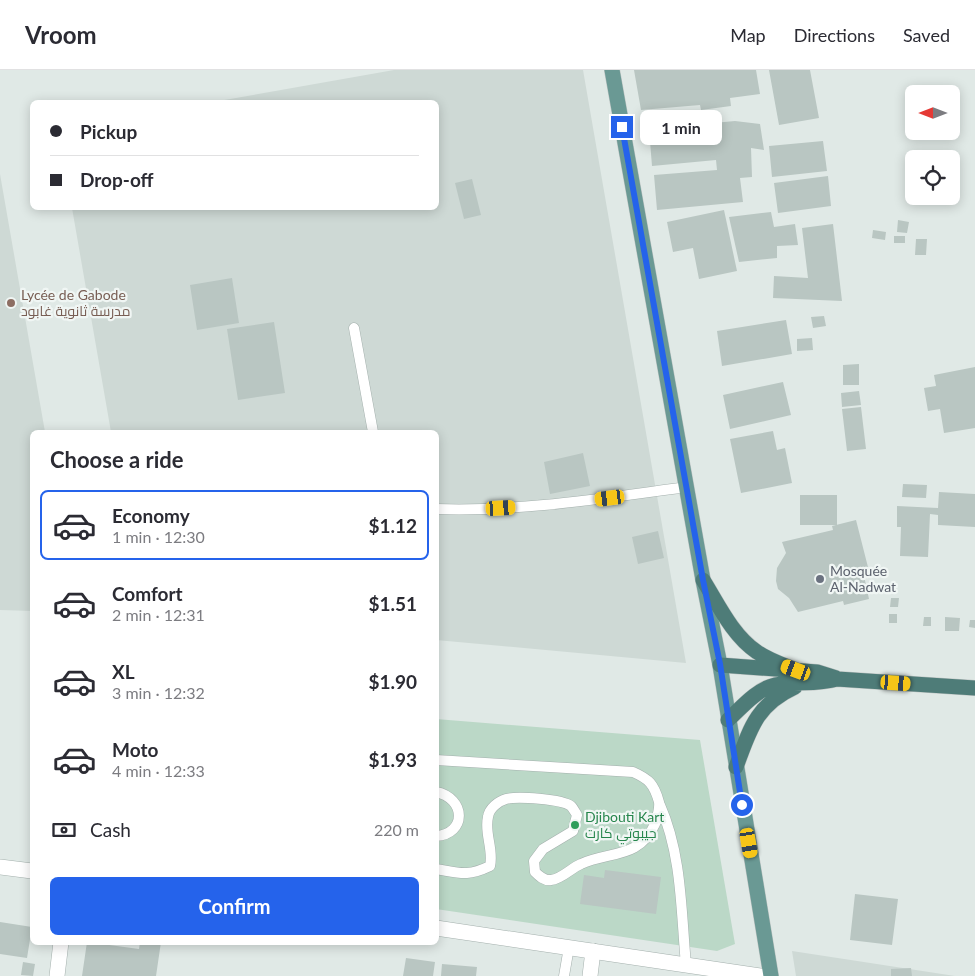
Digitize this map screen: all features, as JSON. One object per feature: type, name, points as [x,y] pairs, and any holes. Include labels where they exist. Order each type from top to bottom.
[{"type":"highway","points":[[703,580],[744,642],[798,677]]},
{"type":"highway","points":[[720,664],[798,677]]},
{"type":"highway","points":[[728,720],[765,689],[798,677],[824,674],[837,679],[975,688]]},
{"type":"highway","points":[[736,767],[757,717],[766,705],[798,677]]},
{"type":"main road","points":[[612,70],[703,580],[720,664],[772,976]]},
{"type":"street","points":[[0,867],[30,871]]},
{"type":"street","points":[[439,928],[760,976]]},
{"type":"street","points":[[57,976],[61,945]]},
{"type":"street","points":[[590,976],[593,951]]},
{"type":"lane","points":[[354,328],[373,430]]},
{"type":"lane","points":[[439,509],[466,510],[552,505],[687,488]]},
{"type":"lane","points":[[439,760],[633,772],[646,778],[654,787],[674,844],[686,965]]},
{"type":"lane","points":[[439,792],[454,802],[460,812],[459,821],[450,832],[439,835]]},
{"type":"lane","points":[[439,869],[469,874],[476,873],[490,866],[492,857],[488,816],[495,805],[508,798],[555,799],[570,805],[577,815],[573,831],[543,849],[534,861],[535,872],[543,879],[551,880],[564,875],[577,865],[595,858],[620,854],[639,845],[650,833],[657,819],[660,805]]},
{"type":"lane","points":[[564,976],[569,947]]},
{"type":"shaded area","points":[[394,70],[583,70],[686,663],[439,640],[439,430],[111,430],[72,210],[439,210],[439,100],[224,100]]},
{"type":"shaded area","name":"Lycée de Gabode مدرسة ثانوية غابود","points":[[0,174],[45,430],[30,430],[30,611],[0,610]]},
{"type":"shaded area","points":[[792,951],[955,976],[796,976]]},
{"type":"green space","name":"Djibouti Kart جيبوتي كارت","points":[[439,719],[700,740],[735,944],[717,951],[439,909]]},
{"type":"building","points":[[634,70],[756,70],[760,94],[730,98],[731,106],[701,110],[700,105],[641,110]]},
{"type":"building","points":[[769,70],[810,70],[819,118],[779,125]]},
{"type":"building","points":[[735,121],[760,124],[764,150],[751,148],[752,177],[740,178],[743,202],[657,210],[654,175],[717,170],[716,160],[652,166],[649,129]]},
{"type":"building","points":[[823,141],[827,171],[772,177],[769,146]]},
{"type":"building","points":[[828,176],[831,206],[778,213],[774,183]]},
{"type":"building","points":[[472,179],[481,215],[464,219],[455,183]]},
{"type":"building","points":[[724,210],[737,271],[699,279],[693,248],[673,252],[667,222]]},
{"type":"building","points":[[771,212],[774,227],[795,224],[798,245],[777,246],[777,258],[739,262],[729,217]]},
{"type":"building","points":[[898,220],[909,222],[907,233],[897,232]]},
{"type":"building","points":[[833,224],[842,301],[773,298],[774,276],[808,278],[802,228]]},
{"type":"building","points":[[873,230],[886,232],[885,240],[872,238]]},
{"type":"building","points":[[894,236],[905,236],[905,243],[894,243]]},
{"type":"building","points":[[916,239],[927,239],[926,255],[915,255]]},
{"type":"building","points":[[232,278],[239,323],[197,330],[190,285]]},
{"type":"building","points":[[824,316],[826,326],[813,328],[811,317]]},
{"type":"building","points":[[786,320],[792,354],[722,366],[717,331]]},
{"type":"building","points":[[274,322],[285,393],[238,400],[227,329]]},
{"type":"building","points":[[812,338],[813,350],[797,351],[797,339]]},
{"type":"building","points":[[859,364],[859,385],[843,385],[843,365]]},
{"type":"building","points":[[975,367],[975,428],[944,433],[940,409],[928,411],[924,388],[936,386],[934,375]]},
{"type":"building","points":[[783,382],[791,415],[730,429],[723,395]]},
{"type":"building","points":[[859,391],[861,405],[842,407],[841,393]]},
{"type":"building","points":[[861,407],[866,449],[847,451],[842,409]]},
{"type":"building","points":[[773,431],[777,450],[785,448],[792,483],[741,493],[730,439]]},
{"type":"building","points":[[583,453],[590,486],[550,494],[544,462]]},
{"type":"building","points":[[903,484],[927,485],[926,498],[902,497]]},
{"type":"building","points":[[939,492],[975,494],[975,527],[938,525],[938,515],[930,514],[928,557],[900,556],[901,527],[897,527],[897,506],[938,508]]},
{"type":"building","points":[[800,495],[837,495],[837,525],[800,525]]},
{"type":"building","points":[[856,520],[870,575],[864,576],[869,599],[844,605],[843,601],[798,612],[789,598],[778,589],[776,581],[777,568],[786,553],[782,542],[833,530],[832,526]]},
{"type":"building","points":[[658,531],[664,558],[638,564],[632,537]]},
{"type":"building","points":[[891,598],[899,598],[898,607],[890,607]]},
{"type":"building","points":[[889,614],[897,614],[897,623],[889,623]]},
{"type":"building","points":[[924,617],[931,617],[931,626],[923,626]]},
{"type":"building","points":[[945,617],[960,618],[959,631],[945,631]]},
{"type":"building","points":[[970,620],[975,620],[975,628],[969,627]]},
{"type":"building","points":[[605,870],[661,877],[656,914],[580,904],[584,875],[604,878]]},
{"type":"building","points":[[855,894],[898,899],[892,945],[850,940]]},
{"type":"building","points":[[0,922],[30,927],[27,958],[0,954]]},
{"type":"building","points":[[87,945],[109,945],[139,949],[140,945],[161,945],[156,976],[82,976]]},
{"type":"building","points":[[406,958],[435,962],[433,976],[403,976]]},
{"type":"building","points":[[23,962],[35,964],[33,976],[21,975]]},
{"type":"building","points":[[442,964],[477,967],[476,976],[441,976]]},
{"type":"building","points":[[911,968],[912,976],[891,976],[891,969]]},
{"type":"place","name":"Lycée de Gabode مدرسة ثانوية غابود","points":[[11,303]]},
{"type":"place","name":"Mosquée Al-Nadwat","points":[[820,579]]},
{"type":"place","name":"Djibouti Kart جيبوتي كارت","points":[[575,825]]},
{"type":"route","points":[[622,127],[703,580],[720,664],[742,805]]}]
